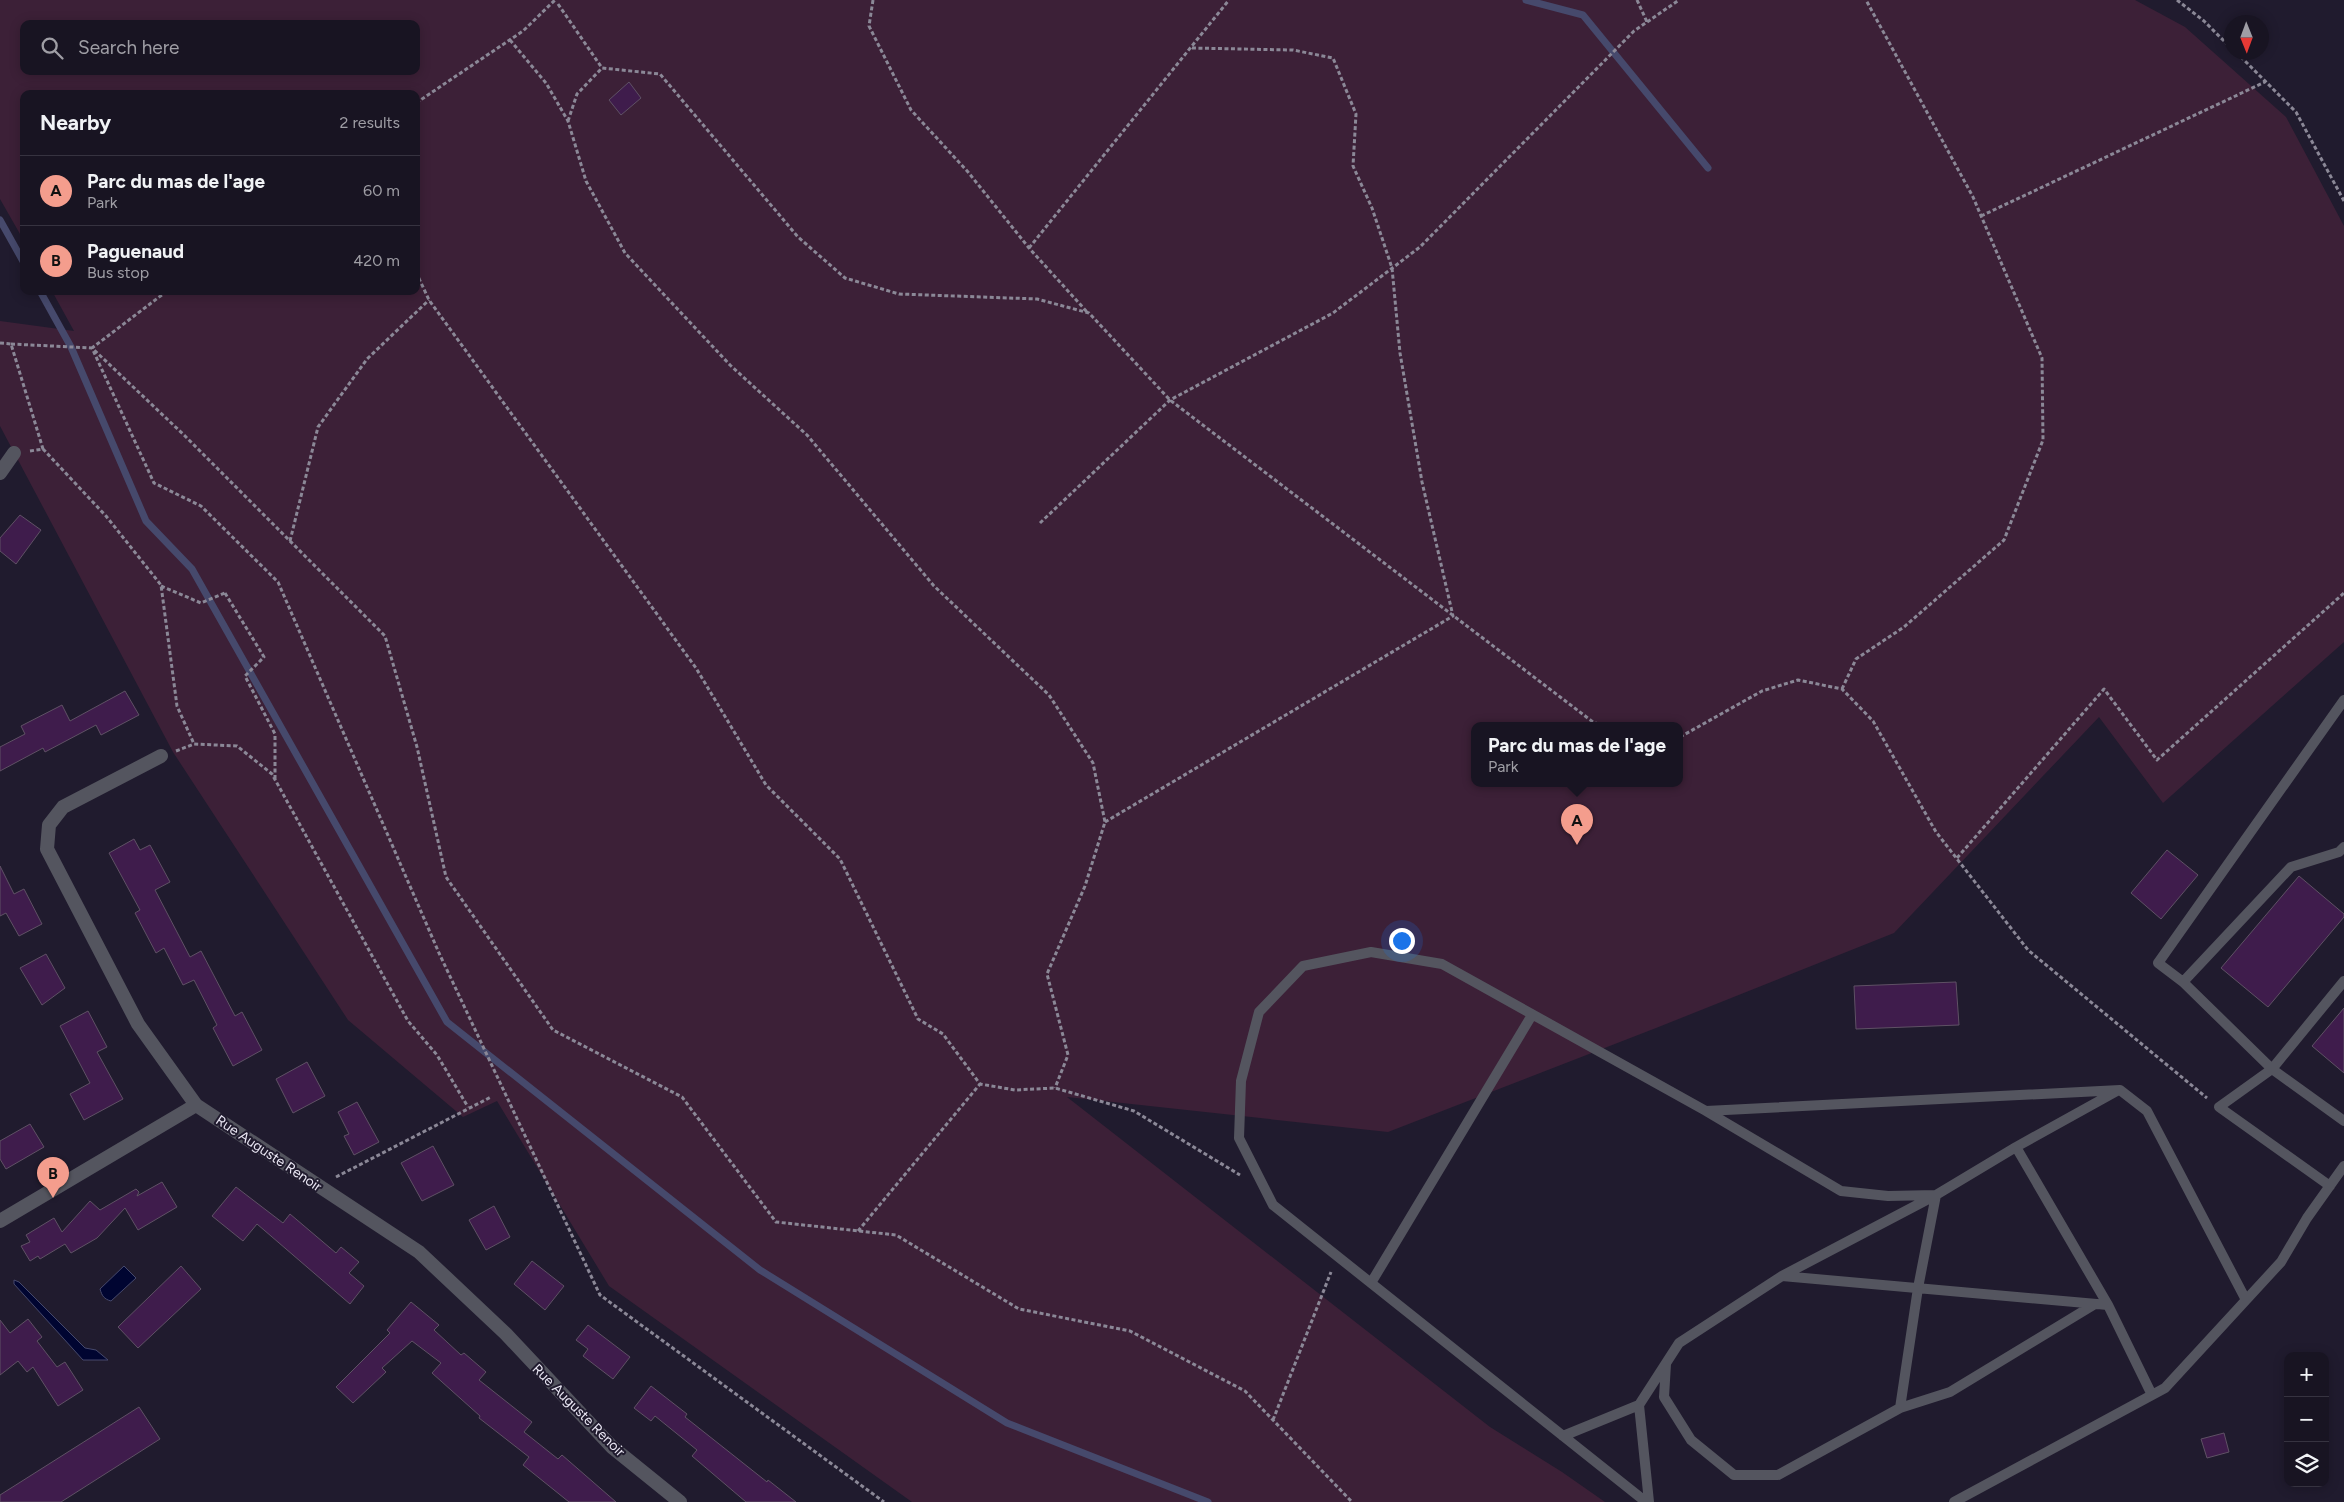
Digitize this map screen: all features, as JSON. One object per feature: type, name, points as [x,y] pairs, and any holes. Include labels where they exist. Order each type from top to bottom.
[{"type":"street","points":[[0,473],[14,453]]},
{"type":"street","name":"Rue Auguste Renoir","points":[[161,756],[63,807],[50,825],[47,849],[138,1024],[196,1105],[419,1252],[506,1334],[612,1446],[680,1502]]},
{"type":"street","points":[[0,1221],[196,1105]]},
{"type":"lane","points":[[2344,700],[2158,963],[2183,982],[2272,1069],[2344,1121]]},
{"type":"lane","points":[[2183,982],[2291,867],[2339,852],[2344,847]]},
{"type":"lane","points":[[1647,1502],[1273,1205],[1239,1138],[1241,1081],[1259,1012],[1303,966],[1371,952],[1442,964],[1706,1111],[1841,1191],[1888,1196],[1936,1195]]},
{"type":"lane","points":[[2330,1186],[2219,1108],[2272,1069],[2344,982]]},
{"type":"lane","points":[[1371,1284],[1532,1015]]},
{"type":"lane","points":[[1706,1111],[2120,1090],[2147,1111],[2246,1300]]},
{"type":"lane","points":[[1563,1436],[1639,1405],[1679,1343],[1782,1276],[1936,1195],[2016,1147],[2120,1090]]},
{"type":"lane","points":[[2016,1147],[2108,1305],[2152,1395]]},
{"type":"lane","points":[[1954,1502],[2165,1388],[2281,1262],[2307,1218],[2344,1166]]},
{"type":"lane","points":[[1900,1408],[1918,1288],[1936,1195]]},
{"type":"lane","points":[[1782,1276],[2108,1305]]},
{"type":"lane","points":[[1666,1364],[1664,1397],[1691,1440],[1734,1475],[1778,1475],[1900,1408],[1950,1392],[2094,1304]]},
{"type":"lane","points":[[1639,1405],[1647,1502]]},
{"type":"path","points":[[420,101],[523,32],[555,0]]},
{"type":"path","points":[[873,0],[869,26],[911,110],[968,172],[1029,248],[1088,314],[1170,400],[1593,722]]},
{"type":"path","points":[[1029,248],[1229,0]]},
{"type":"path","points":[[1637,0],[1646,22]]},
{"type":"path","points":[[1040,522],[1170,400],[1333,313],[1420,247],[1634,31],[1678,0]]},
{"type":"path","points":[[1842,689],[1856,659],[1904,627],[2004,540],[2043,440],[2042,358],[1973,197],[1866,0]]},
{"type":"path","points":[[2177,0],[2204,21],[2224,40]]},
{"type":"path","points":[[558,4],[602,68],[660,74],[798,237],[845,278],[899,294],[1038,299],[1088,314]]},
{"type":"path","points":[[510,40],[546,83],[568,121],[586,181],[625,253],[730,365],[807,435],[934,586],[1049,695],[1092,762],[1105,822],[1085,886],[1047,974],[1068,1055],[1055,1088]]},
{"type":"path","points":[[1190,48],[1293,50],[1333,58],[1356,114],[1353,166],[1372,208],[1392,268],[1400,353],[1422,482],[1454,616]]},
{"type":"path","points":[[2244,60],[2296,112],[2344,201]]},
{"type":"path","points":[[568,121],[577,94],[602,68]]},
{"type":"path","points":[[1981,216],[2265,82]]},
{"type":"path","points":[[420,281],[429,300],[696,668],[766,785],[840,859],[918,1018],[943,1034],[980,1084],[1015,1090],[1055,1088],[1134,1111],[1266,1192]]},
{"type":"path","points":[[0,343],[92,348],[162,295]]},
{"type":"path","points":[[290,542],[318,427],[367,359],[429,300]]},
{"type":"path","points":[[11,344],[43,449],[106,516],[161,585],[201,602],[226,593],[264,656],[245,676],[275,734],[275,780]]},
{"type":"path","points":[[92,348],[185,436],[384,636],[417,747],[446,877],[553,1030],[682,1097],[776,1222],[896,1235],[1020,1309],[1130,1331],[1245,1391],[1352,1502]]},
{"type":"path","points":[[92,348],[154,482],[201,506],[278,582],[439,953],[600,1295],[884,1502]]},
{"type":"path","points":[[14,453],[43,449]]},
{"type":"path","points":[[161,585],[177,706],[194,744]]},
{"type":"path","points":[[1957,858],[2104,689],[2157,760],[2344,593]]},
{"type":"path","points":[[1105,822],[1454,616]]},
{"type":"path","points":[[1683,735],[1762,691],[1798,680],[1842,689],[1873,721],[1936,832],[2028,950],[2219,1108]]},
{"type":"path","points":[[161,756],[194,744],[237,746],[272,774],[408,1021],[437,1055],[468,1107]]},
{"type":"path","points":[[858,1231],[980,1084]]},
{"type":"path","points":[[318,1186],[468,1107],[491,1097]]},
{"type":"path","points":[[1273,1420],[1337,1256]]},
{"type":"shaded area","points":[[0,0],[2135,0],[2185,27],[2286,117],[2344,226],[2344,642],[2163,803],[2099,717],[1894,933],[1388,1132],[1067,1097],[1490,1427],[1562,1472],[1605,1502],[912,1502],[609,1286],[497,1101],[463,1117],[348,1020],[173,752],[0,426],[0,321],[74,331],[54,295],[420,295],[420,90],[20,90],[20,234],[0,199]]},
{"type":"water","points":[[124,1266],[136,1278],[111,1301],[103,1295],[100,1289]]},
{"type":"water","points":[[14,1280],[19,1282],[85,1348],[96,1350],[108,1360],[83,1360],[14,1284]]},
{"type":"building","points":[[629,82],[641,98],[621,115],[609,100]]},
{"type":"building","points":[[20,515],[41,530],[16,564],[0,551],[0,538]]},
{"type":"building","points":[[125,691],[139,715],[101,735],[96,725],[45,752],[43,748],[0,771],[0,747],[25,734],[21,726],[62,705],[70,721]]},
{"type":"building","points":[[134,839],[140,850],[150,845],[170,882],[155,890],[190,957],[201,951],[235,1016],[242,1012],[262,1050],[233,1066],[213,1028],[217,1025],[194,980],[183,985],[164,948],[156,953],[135,913],[140,910],[109,853]]},
{"type":"building","points":[[2167,850],[2198,875],[2161,919],[2131,893]]},
{"type":"building","points":[[0,866],[14,894],[24,889],[42,924],[19,936],[6,913],[0,916]]},
{"type":"building","points":[[2299,876],[2344,914],[2344,917],[2268,1007],[2221,968]]},
{"type":"building","points":[[46,954],[65,988],[42,1005],[20,968]]},
{"type":"building","points":[[1956,982],[1959,1025],[1856,1029],[1854,986]]},
{"type":"building","points":[[2344,1008],[2344,1073],[2312,1046]]},
{"type":"building","points":[[88,1011],[107,1047],[97,1052],[123,1099],[84,1120],[70,1094],[90,1083],[60,1026]]},
{"type":"building","points":[[307,1062],[325,1096],[293,1113],[276,1079]]},
{"type":"building","points":[[357,1102],[379,1142],[354,1155],[344,1136],[349,1134],[338,1112]]},
{"type":"building","points":[[30,1124],[44,1147],[6,1169],[0,1159],[0,1141]]},
{"type":"building","points":[[433,1146],[454,1185],[422,1201],[401,1163]]},
{"type":"building","points":[[162,1182],[177,1207],[138,1230],[125,1208],[97,1238],[71,1253],[65,1244],[40,1259],[38,1256],[30,1261],[21,1246],[30,1242],[26,1235],[54,1218],[62,1232],[90,1201],[100,1210],[136,1189],[139,1192],[137,1196]]},
{"type":"building","points":[[236,1187],[283,1223],[290,1214],[336,1253],[341,1247],[359,1262],[349,1273],[364,1286],[350,1304],[257,1224],[243,1241],[212,1216]]},
{"type":"building","points":[[494,1206],[510,1237],[486,1250],[469,1220]]},
{"type":"building","points":[[532,1261],[564,1286],[545,1310],[514,1284]]},
{"type":"building","points":[[181,1266],[201,1289],[138,1348],[118,1327]]},
{"type":"building","points":[[411,1302],[439,1325],[434,1330],[461,1355],[464,1353],[486,1372],[479,1380],[532,1422],[524,1432],[558,1459],[562,1455],[616,1502],[569,1502],[523,1465],[529,1457],[479,1418],[480,1416],[432,1373],[441,1363],[412,1341],[382,1368],[386,1372],[353,1403],[336,1387],[390,1333],[387,1330]]},
{"type":"building","points":[[28,1319],[42,1337],[37,1341],[57,1367],[65,1362],[83,1390],[58,1406],[33,1367],[27,1372],[18,1361],[0,1375],[0,1320],[10,1333]]},
{"type":"building","points":[[588,1325],[630,1357],[613,1379],[583,1356],[588,1349],[576,1340]]},
{"type":"building","points":[[651,1386],[687,1414],[685,1417],[767,1482],[768,1480],[796,1502],[746,1502],[692,1456],[697,1450],[655,1416],[651,1421],[634,1408]]},
{"type":"building","points":[[139,1407],[160,1439],[61,1502],[0,1502],[0,1495]]},
{"type":"building","points":[[2224,1433],[2229,1452],[2207,1458],[2201,1439]]},
{"type":"waterway","points":[[1526,0],[1583,15],[1708,168]]},
{"type":"waterway","points":[[0,220],[20,256]]},
{"type":"waterway","points":[[42,295],[71,347],[146,521],[192,569],[447,1022],[760,1270],[1007,1423],[1208,1502]]},
{"type":"place","name":"Parc du mas de l'age","points":[[1577,845]]},
{"type":"place","name":"Paguenaud","points":[[53,1198]]}]
